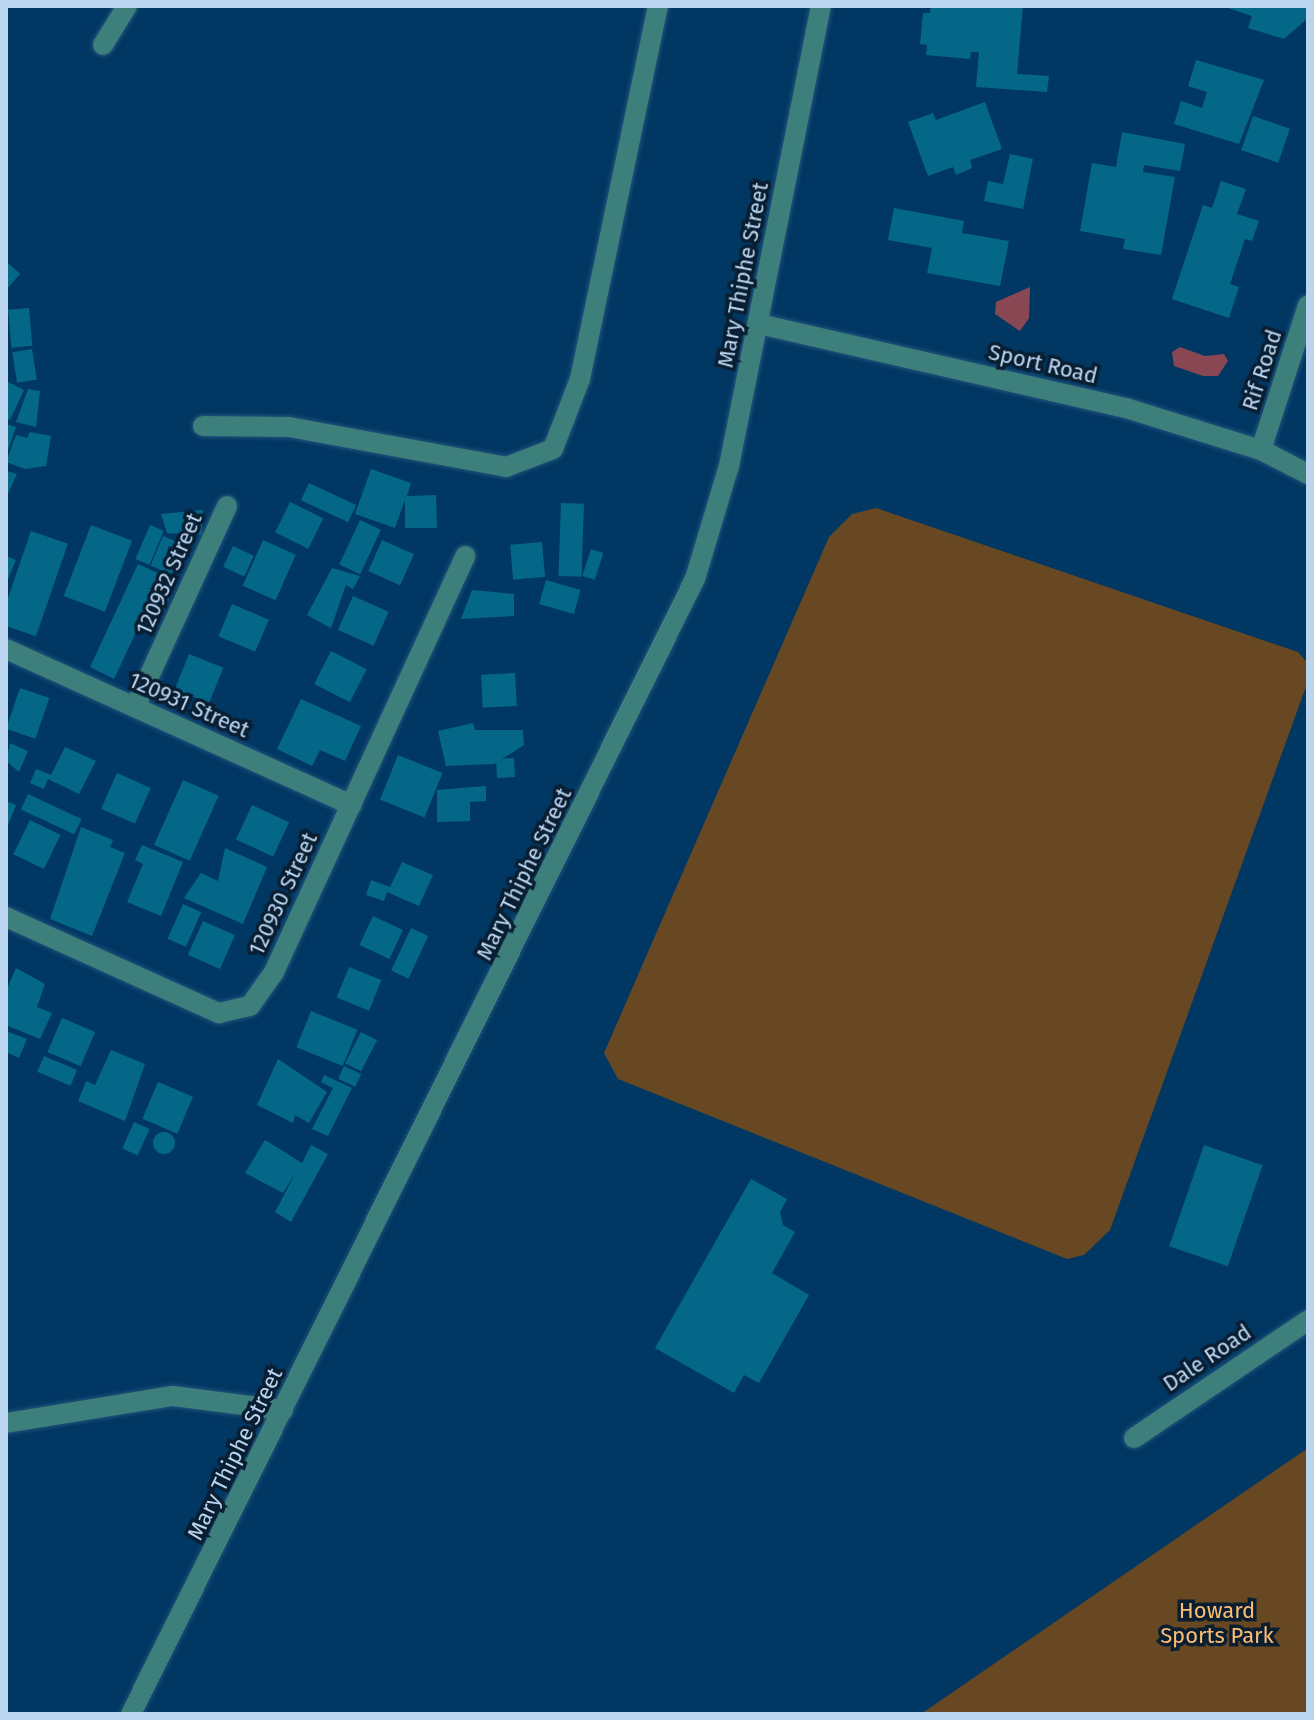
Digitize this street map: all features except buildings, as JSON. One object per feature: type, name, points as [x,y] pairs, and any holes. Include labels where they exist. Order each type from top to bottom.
[{"type":"street","points":[[103,45],[127,6]]},
{"type":"street","points":[[203,426],[289,427],[506,467],[553,449],[580,379],[658,6]]},
{"type":"street","name":"Mary Thiphe Street","points":[[131,1714],[695,579],[714,525],[759,324],[821,6]]},
{"type":"street","name":"Rif Road","points":[[1261,450],[1308,305]]},
{"type":"street","name":"Sport Road","points":[[759,324],[1126,408],[1261,450],[1308,474]]},
{"type":"street","name":"120932 Street","points":[[135,707],[227,506]]},
{"type":"street","name":"120930 Street","points":[[6,917],[200,1006],[237,1013],[265,989],[465,556]]},
{"type":"street","name":"120931 Street","points":[[6,649],[351,805]]},
{"type":"street","name":"Dale Road","points":[[1134,1438],[1308,1320]]},
{"type":"street","points":[[6,1423],[173,1396],[283,1410]]},
{"type":"green space","points":[[876,508],[1298,652],[1308,663],[1308,681],[1110,1230],[1084,1255],[1067,1259],[618,1079],[604,1053],[829,537],[852,514]]},
{"type":"green space","name":"Howard Sports Park","points":[[1308,1448],[1308,1714],[921,1714]]},
{"type":"shaded area","points":[[1030,287],[1029,318],[1020,331],[995,314],[996,302]]},
{"type":"shaded area","points":[[1180,347],[1205,356],[1224,354],[1228,361],[1218,376],[1203,376],[1174,366],[1172,352]]}]
